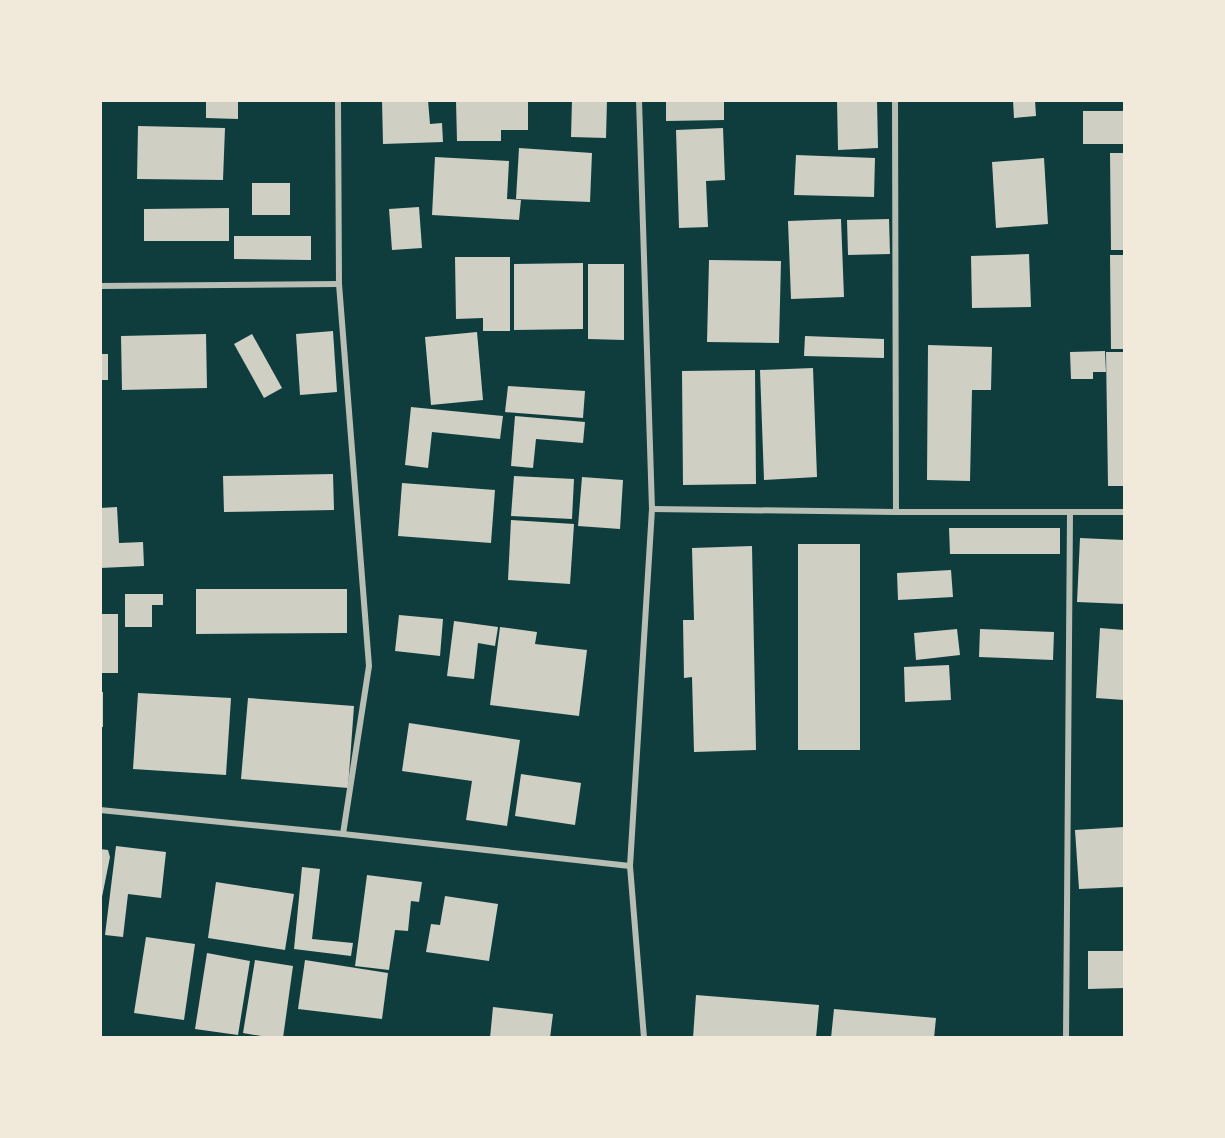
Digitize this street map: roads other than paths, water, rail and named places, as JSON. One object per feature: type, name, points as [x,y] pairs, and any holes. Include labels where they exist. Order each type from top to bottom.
[{"type":"street","points":[[338,100],[339,284],[369,666],[343,834]]},
{"type":"street","points":[[639,100],[652,509],[630,866],[644,1038]]},
{"type":"street","points":[[895,100],[896,512]]},
{"type":"street","points":[[100,286],[339,284]]},
{"type":"street","points":[[652,509],[1125,512]]},
{"type":"street","points":[[1066,1038],[1070,513]]},
{"type":"street","points":[[100,810],[630,866]]}]
